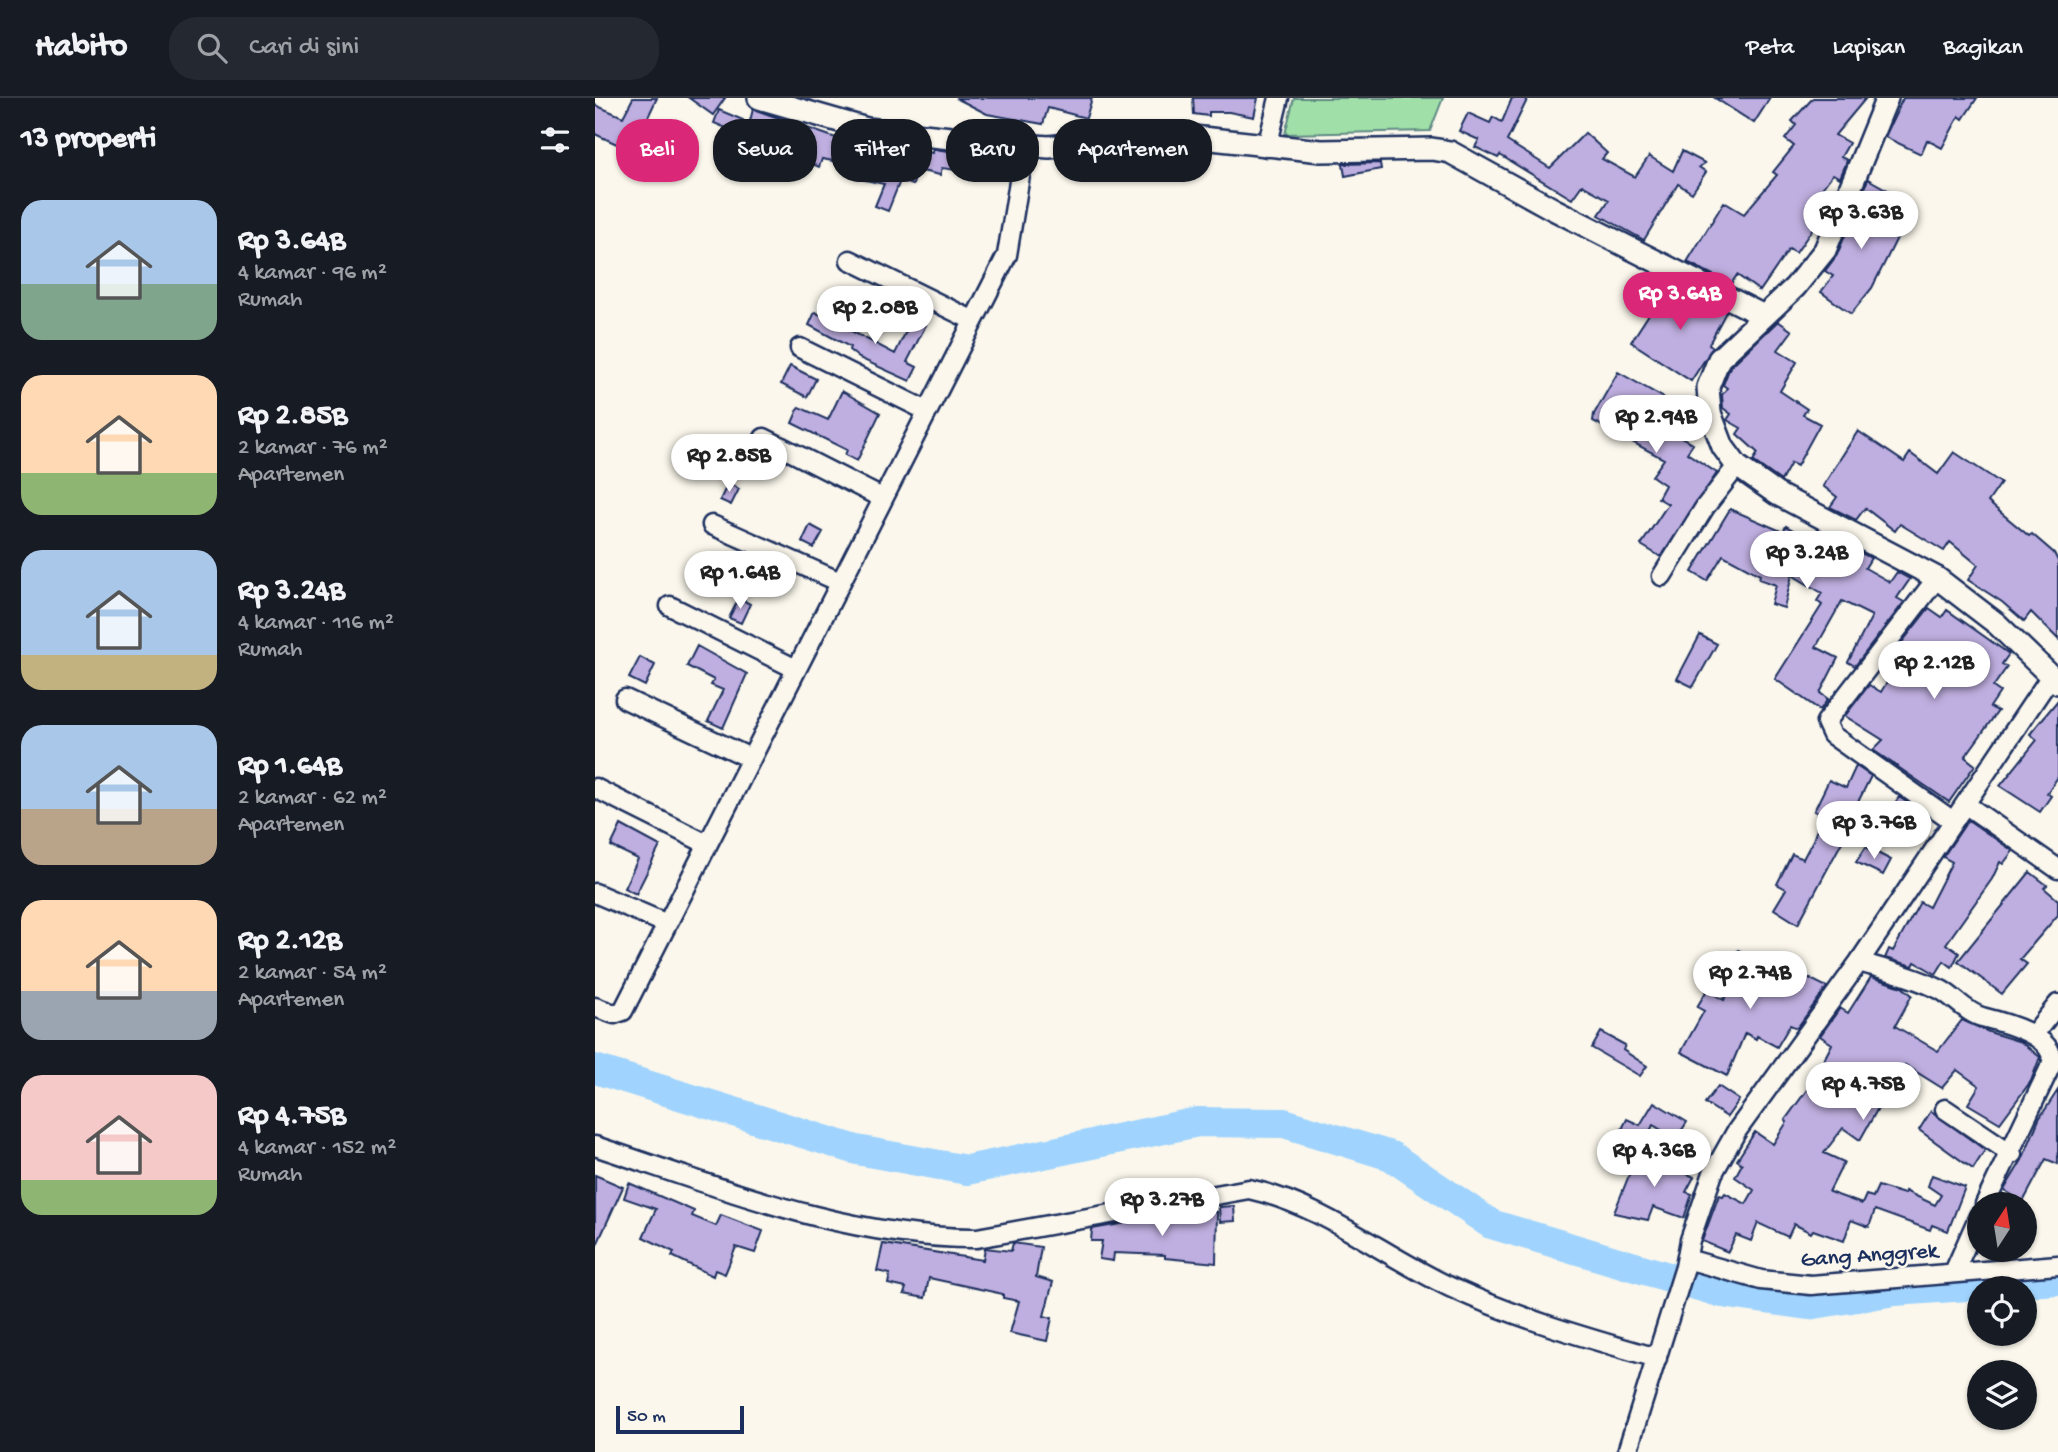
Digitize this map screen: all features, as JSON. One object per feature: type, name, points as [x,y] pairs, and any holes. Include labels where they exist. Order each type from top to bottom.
[{"type":"street","points":[[759,98],[867,129],[946,137]]},
{"type":"street","points":[[1267,147],[1279,98]]},
{"type":"street","points":[[1627,1452],[1713,1173],[1736,1132],[1859,962],[1953,821],[2054,679],[1997,624],[1937,578],[1777,494],[1737,466],[1723,447],[1710,413],[1708,387],[1719,359],[1795,287],[1825,250],[1866,155],[1884,99]]},
{"type":"street","points":[[1039,146],[1140,137],[1193,137],[1321,151],[1450,152],[1553,209],[1764,316]]},
{"type":"street","points":[[595,1007],[614,1014],[623,1011],[925,410],[1007,254],[1019,182]]},
{"type":"street","points":[[850,260],[972,320]]},
{"type":"street","points":[[800,348],[925,410]]},
{"type":"street","points":[[764,438],[882,498]]},
{"type":"street","points":[[1661,576],[1705,507],[1737,466]]},
{"type":"street","points":[[712,525],[840,582]]},
{"type":"street","points":[[1937,578],[1826,722],[1826,727],[1832,735],[1953,821]]},
{"type":"street","points":[[670,606],[796,669]]},
{"type":"street","points":[[625,699],[750,758]]},
{"type":"street","points":[[595,788],[706,844]]},
{"type":"street","points":[[1965,804],[2058,869]]},
{"type":"street","points":[[595,893],[667,924]]},
{"type":"street","points":[[1859,962],[1933,986],[1980,1017],[1994,1018],[2022,1032],[2034,1034],[2050,1050],[2052,1063],[1991,1192]]},
{"type":"street","points":[[2034,1034],[2058,1004]]},
{"type":"street","points":[[1945,1109],[2011,1154]]},
{"type":"street","points":[[595,1146],[822,1217],[942,1238],[977,1238],[1249,1189],[1294,1202],[1449,1287],[1518,1315],[1657,1358]]},
{"type":"street","points":[[1954,1272],[1967,1243]]},
{"type":"street","name":"Gang Anggrek","points":[[1687,1254],[1761,1280],[1811,1285],[2058,1265]]},
{"type":"green space","points":[[1294,98],[1443,98],[1430,131],[1285,134]]},
{"type":"building","points":[[633,98],[657,98],[647,119],[616,119],[616,144],[595,134],[595,105],[623,117]]},
{"type":"building","points":[[689,98],[725,98],[713,115]]},
{"type":"building","points":[[956,98],[1092,98],[1086,118],[1048,108],[1043,124],[1039,123],[1039,119],[1015,119],[987,114]]},
{"type":"building","points":[[1193,98],[1258,98],[1254,117],[1229,112],[1209,112],[1209,116],[1194,114]]},
{"type":"building","points":[[1512,98],[1528,98],[1507,141],[1550,168],[1585,133],[1607,153],[1602,159],[1635,177],[1649,156],[1673,171],[1682,151],[1705,163],[1699,167],[1706,172],[1692,193],[1678,184],[1644,240],[1599,215],[1609,200],[1582,185],[1572,199],[1500,155],[1498,158],[1475,147],[1479,140],[1459,131],[1468,113],[1490,123],[1493,117],[1502,122]]},
{"type":"building","points":[[1715,98],[1770,98],[1754,123]]},
{"type":"building","points":[[1813,98],[1866,98],[1835,135],[1849,143],[1841,157],[1847,160],[1840,178],[1833,174],[1811,203],[1824,212],[1796,253],[1789,249],[1760,291],[1737,275],[1731,284],[1687,262],[1724,202],[1744,214],[1777,175],[1773,172],[1794,146],[1785,139],[1796,125],[1792,121]]},
{"type":"building","points":[[1903,98],[1977,98],[1963,119],[1959,116],[1942,148],[1927,140],[1921,154],[1885,137]]},
{"type":"building","points":[[753,109],[782,119],[750,119]]},
{"type":"building","points":[[719,110],[741,119],[716,119]]},
{"type":"building","points":[[817,131],[831,136],[831,161],[822,159],[819,167]]},
{"type":"building","points":[[933,149],[946,151],[946,169],[942,168],[940,175],[932,173]]},
{"type":"building","points":[[1380,163],[1381,169],[1345,176],[1343,164]]},
{"type":"building","points":[[1868,179],[1891,192],[1876,227],[1897,238],[1872,288],[1851,314],[1821,292],[1833,276],[1825,271],[1837,255]]},
{"type":"building","points":[[875,182],[900,182],[888,211],[875,206],[884,184]]},
{"type":"building","points":[[1666,285],[1726,312],[1709,344],[1713,347],[1691,381],[1631,342],[1653,308],[1656,310]]},
{"type":"building","points":[[815,312],[895,354],[912,319],[926,325],[907,362],[917,367],[910,381],[859,358],[849,350],[850,347],[809,325]]},
{"type":"building","points":[[1778,321],[1792,331],[1778,350],[1797,362],[1780,391],[1807,409],[1803,415],[1820,424],[1797,466],[1791,463],[1781,481],[1753,461],[1758,453],[1737,434],[1741,428],[1727,420],[1731,414],[1723,408],[1722,395],[1727,388],[1723,385],[1730,367]]},
{"type":"building","points":[[790,366],[816,379],[807,397],[781,384]]},
{"type":"building","points":[[1618,372],[1664,398],[1653,420],[1693,444],[1687,453],[1717,473],[1661,557],[1641,545],[1668,504],[1658,498],[1665,485],[1652,476],[1664,459],[1593,421],[1594,414]]},
{"type":"building","points":[[842,391],[880,413],[857,461],[845,455],[847,450],[792,423],[799,407],[828,420]]},
{"type":"building","points":[[1858,431],[1904,462],[1910,453],[1938,474],[1954,452],[2001,483],[1988,502],[2029,536],[2032,534],[2054,553],[2058,561],[2058,639],[2031,612],[2024,621],[2002,602],[1968,580],[1978,565],[1950,542],[1944,551],[1900,524],[1895,531],[1865,508],[1856,520],[1830,507],[1837,497],[1823,486]]},
{"type":"building","points":[[728,483],[739,489],[731,505],[720,500]]},
{"type":"building","points":[[1730,509],[1783,532],[1786,526],[1839,557],[1846,545],[1871,558],[1865,568],[1890,582],[1897,572],[1910,579],[1897,598],[1904,602],[1855,666],[1848,662],[1872,616],[1842,601],[1816,647],[1838,658],[1820,693],[1828,699],[1820,710],[1775,679],[1822,605],[1817,601],[1822,593],[1792,575],[1784,608],[1771,604],[1776,585],[1759,579],[1760,575],[1723,555],[1707,581],[1692,572]]},
{"type":"building","points":[[810,525],[823,532],[814,548],[802,542]]},
{"type":"building","points":[[739,598],[750,604],[741,623],[729,618]]},
{"type":"building","points":[[1929,608],[1942,617],[1947,610],[2009,654],[2002,664],[2007,667],[1993,687],[2000,692],[1990,707],[1998,711],[1965,757],[1975,765],[1949,802],[1873,750],[1883,740],[1845,716],[1869,685],[1881,692],[1894,670],[1885,664]]},
{"type":"building","points":[[1700,635],[1717,644],[1693,687],[1677,679]]},
{"type":"building","points":[[697,646],[747,674],[723,728],[708,721],[723,690],[711,685],[714,680],[687,666]]},
{"type":"building","points":[[640,657],[655,665],[645,686],[629,678]]},
{"type":"building","points":[[2058,700],[2058,777],[2047,793],[2051,796],[2040,812],[2000,786],[2037,740],[2030,734]]},
{"type":"building","points":[[1856,766],[1871,776],[1854,810],[1858,812],[1798,924],[1774,909],[1786,889],[1777,884],[1792,854],[1803,859],[1813,840],[1822,815],[1814,811],[1829,780],[1846,788]]},
{"type":"building","points":[[1899,797],[1923,813],[1918,821],[1923,824],[1912,840],[1884,820]]},
{"type":"building","points":[[1968,820],[2013,851],[2003,864],[2000,862],[1992,879],[1946,944],[1959,953],[1952,967],[1944,961],[1936,974],[1915,962],[1913,966],[1885,958],[1889,949],[1893,951],[1920,902],[1929,907],[1952,862],[1943,857]]},
{"type":"building","points":[[621,825],[660,846],[636,894],[624,888],[638,859],[611,846]]},
{"type":"building","points":[[1866,847],[1891,860],[1883,875],[1856,862]]},
{"type":"building","points":[[2030,872],[2047,885],[2044,888],[2058,900],[2058,915],[2020,959],[2027,964],[2002,994],[1958,961]]},
{"type":"building","points":[[1738,950],[1785,974],[1789,968],[1827,987],[1797,1028],[1790,1025],[1777,1047],[1745,1033],[1727,1076],[1681,1052],[1704,1011],[1697,1007],[1707,990],[1724,1000],[1738,972],[1728,966]]},
{"type":"building","points":[[1871,977],[1902,987],[1912,995],[1895,1026],[1938,1051],[1962,1020],[2021,1042],[2040,1057],[2031,1081],[2000,1123],[1968,1104],[1979,1086],[1957,1070],[1942,1088],[1905,1065],[1900,1069],[1860,1140],[1843,1128],[1824,1153],[1844,1162],[1829,1192],[1862,1204],[1866,1195],[1873,1197],[1878,1186],[1904,1194],[1905,1191],[1935,1205],[1941,1195],[1928,1186],[1932,1175],[1965,1187],[1948,1231],[1932,1225],[1930,1230],[1875,1210],[1869,1227],[1851,1220],[1844,1241],[1813,1230],[1811,1233],[1794,1224],[1788,1237],[1758,1223],[1751,1241],[1736,1235],[1728,1252],[1702,1241],[1719,1195],[1723,1196],[1725,1193],[1746,1204],[1754,1190],[1735,1177],[1742,1164],[1737,1160],[1755,1132],[1773,1144],[1787,1122],[1785,1120],[1812,1083],[1832,1044],[1820,1036],[1840,1008],[1848,1013]]},
{"type":"building","points":[[1601,1032],[1625,1045],[1623,1050],[1647,1066],[1640,1076],[1592,1048]]},
{"type":"building","points":[[1718,1086],[1739,1100],[1727,1117],[1705,1103]]},
{"type":"building","points":[[2058,1090],[2058,1164],[2046,1159],[2028,1192],[2007,1192],[2004,1190],[2022,1160],[2039,1119]]},
{"type":"building","points":[[1654,1102],[1687,1122],[1676,1139],[1653,1125],[1643,1146],[1619,1135],[1627,1119],[1640,1125]]},
{"type":"building","points":[[1931,1111],[1985,1150],[1973,1169],[1919,1130]]},
{"type":"building","points":[[1639,1150],[1694,1177],[1686,1192],[1692,1194],[1684,1218],[1653,1207],[1648,1220],[1614,1213]]},
{"type":"building","points":[[595,1175],[623,1187],[595,1249]]},
{"type":"building","points":[[629,1183],[694,1211],[692,1216],[716,1226],[721,1215],[763,1231],[755,1253],[736,1247],[725,1274],[715,1270],[713,1276],[672,1256],[674,1252],[643,1237],[656,1209],[624,1198]]},
{"type":"building","points":[[1234,1206],[1235,1221],[1220,1222],[1219,1207]]},
{"type":"building","points":[[1201,1211],[1217,1212],[1216,1263],[1165,1258],[1165,1255],[1114,1253],[1113,1261],[1099,1259],[1102,1241],[1091,1241],[1092,1229],[1138,1221],[1166,1222],[1166,1218],[1201,1217]]},
{"type":"building","points":[[1013,1243],[1041,1247],[1036,1277],[1053,1282],[1044,1316],[1052,1318],[1047,1341],[1010,1333],[1019,1301],[1003,1298],[1003,1294],[929,1278],[925,1298],[904,1294],[906,1288],[888,1284],[890,1274],[877,1271],[883,1244],[983,1260],[985,1248],[1011,1251]]},
{"type":"waterway","points":[[595,1069],[857,1150],[967,1170],[1198,1122],[1284,1123],[1391,1156],[1491,1224],[1722,1293],[1808,1305],[1895,1291],[2058,1280]]}]
